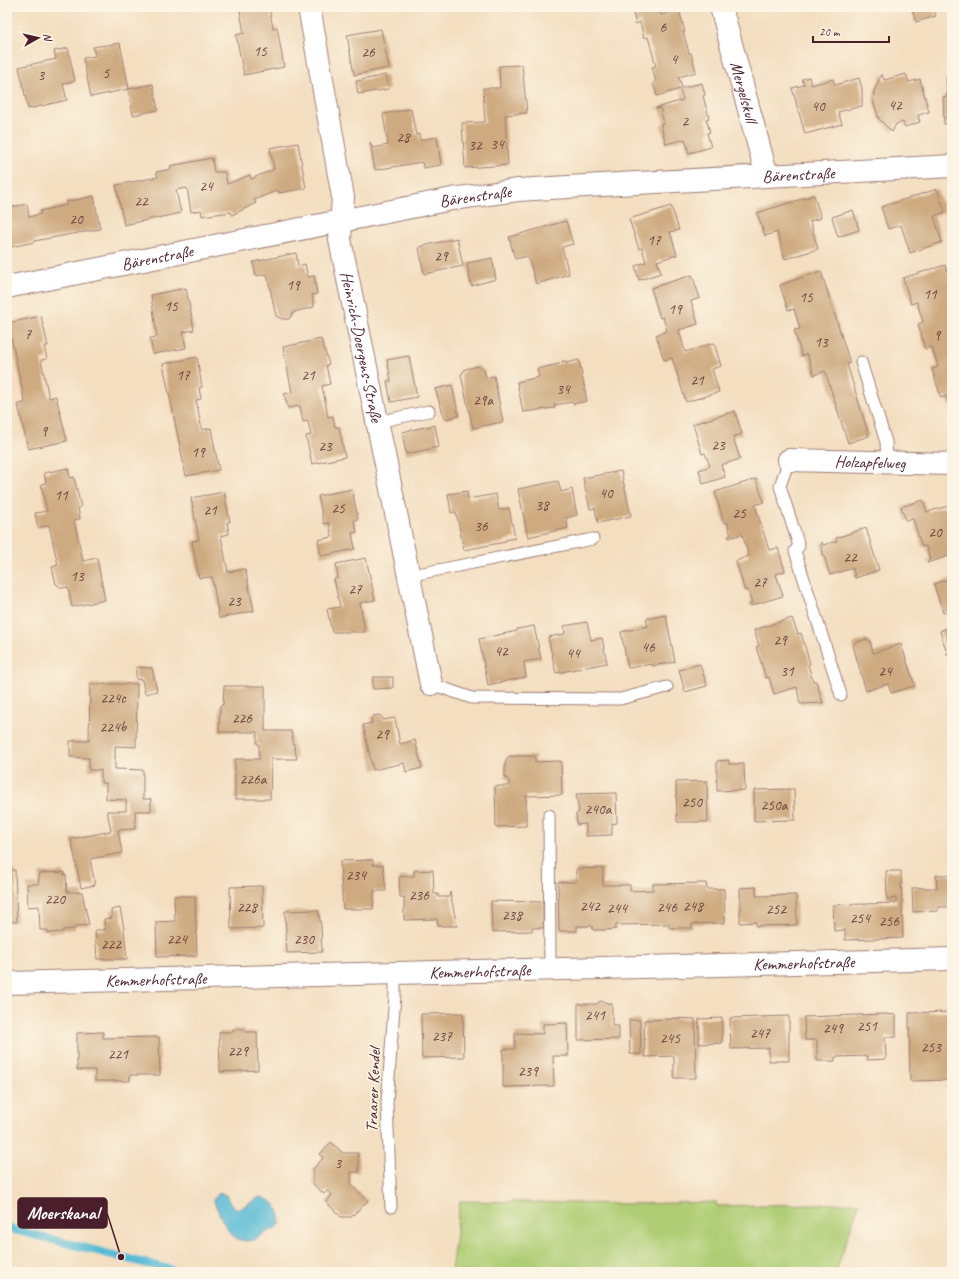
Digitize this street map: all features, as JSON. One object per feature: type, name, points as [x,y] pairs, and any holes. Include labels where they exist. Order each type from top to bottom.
[{"type":"street","name":"Heinrich-Doergens-Straße","points":[[309,7],[343,197],[340,240],[431,684]]},
{"type":"street","name":"Mergelskull","points":[[721,7],[767,176]]},
{"type":"street","name":"Bärenstraße","points":[[7,288],[341,220],[452,199],[518,190],[952,166]]},
{"type":"street","name":"Holzapfelweg","points":[[789,460],[952,464]]},
{"type":"street","name":"Kemmerhofstraße","points":[[7,983],[952,959]]},
{"type":"lane","points":[[862,362],[886,442],[887,462]]},
{"type":"lane","points":[[377,422],[429,411]]},
{"type":"lane","points":[[789,460],[780,486],[799,546],[795,551],[841,695]]},
{"type":"lane","points":[[408,576],[593,539]]},
{"type":"lane","points":[[431,684],[472,698],[620,699],[667,688]]},
{"type":"lane","points":[[549,815],[550,970]]},
{"type":"lane","name":"Traarer Kendel","points":[[391,1207],[387,1103],[395,995],[395,974]]},
{"type":"green space","points":[[460,1201],[632,1204],[717,1202],[717,1206],[859,1203],[836,1272],[451,1272]]},
{"type":"water","points":[[219,1193],[226,1195],[230,1204],[238,1210],[260,1197],[270,1201],[278,1209],[281,1223],[274,1229],[262,1234],[256,1239],[247,1241],[239,1240],[228,1230],[213,1200]]},
{"type":"building","points":[[244,7],[269,7],[273,28],[277,27],[284,67],[244,75],[236,35],[244,33],[240,11],[244,10]]},
{"type":"building","points":[[631,7],[659,7],[661,15],[679,10],[685,32],[683,32],[696,72],[679,77],[682,88],[702,83],[705,95],[703,96],[709,118],[706,119],[710,132],[707,133],[711,147],[689,153],[685,139],[666,144],[661,126],[661,124],[664,123],[660,108],[656,108],[683,100],[680,89],[657,96],[653,83],[656,82],[652,67],[656,66],[648,37],[644,38],[640,22],[636,24]]},
{"type":"building","points":[[911,7],[933,7],[936,16],[916,22]]},
{"type":"building","points":[[381,29],[389,68],[354,75],[347,35]]},
{"type":"building","points":[[120,43],[129,89],[153,84],[158,110],[133,115],[128,89],[91,97],[83,58],[95,56],[93,47]]},
{"type":"building","points":[[68,48],[75,81],[63,84],[67,100],[28,109],[19,67],[56,59],[54,51]]},
{"type":"building","points":[[522,65],[527,113],[505,115],[508,165],[465,168],[462,123],[485,122],[483,88],[500,88],[499,66]]},
{"type":"building","points":[[882,74],[884,80],[906,74],[909,82],[920,79],[929,112],[918,115],[920,122],[905,127],[903,122],[896,124],[892,132],[879,119],[873,101],[874,91]]},
{"type":"building","points":[[386,75],[389,89],[358,94],[356,81]]},
{"type":"building","points":[[809,77],[811,85],[833,79],[835,85],[859,78],[862,89],[862,106],[838,112],[842,124],[805,134],[792,88],[804,85],[802,79]]},
{"type":"building","points":[[946,78],[952,78],[952,124],[944,124],[943,97],[947,96]]},
{"type":"building","points":[[411,109],[416,135],[419,134],[420,140],[437,137],[441,165],[423,168],[422,162],[375,170],[370,142],[373,148],[388,145],[383,114]]},
{"type":"building","points":[[298,143],[306,188],[279,193],[278,190],[254,200],[256,203],[232,215],[231,212],[202,216],[201,210],[191,212],[187,188],[176,190],[181,213],[124,225],[116,185],[158,177],[156,172],[171,169],[170,166],[212,158],[214,172],[225,172],[227,184],[250,175],[251,179],[274,169],[270,148]]},
{"type":"building","points":[[937,189],[945,212],[934,216],[942,242],[910,253],[901,225],[888,229],[881,207]]},
{"type":"building","points":[[814,195],[821,218],[810,221],[818,249],[785,259],[777,232],[765,236],[757,213]]},
{"type":"building","points":[[94,196],[100,229],[34,241],[7,248],[7,208],[27,204],[29,217],[41,214],[40,211],[66,205],[66,202]]},
{"type":"building","points":[[671,206],[679,230],[670,232],[677,255],[657,261],[661,273],[639,280],[635,266],[646,262],[642,248],[639,249],[629,219]]},
{"type":"building","points":[[853,210],[859,230],[838,237],[832,217]]},
{"type":"building","points":[[566,221],[573,244],[562,247],[569,274],[536,284],[528,256],[515,259],[509,237]]},
{"type":"building","points":[[457,238],[463,266],[424,274],[419,247]]},
{"type":"building","points":[[296,253],[298,266],[305,264],[308,277],[314,276],[317,294],[312,295],[314,307],[294,312],[289,319],[282,319],[276,316],[267,274],[256,276],[253,262]]},
{"type":"building","points":[[492,258],[496,279],[471,286],[467,263]]},
{"type":"building","points":[[945,265],[952,285],[952,412],[946,396],[941,398],[932,369],[938,367],[932,347],[925,349],[918,324],[923,322],[917,302],[911,304],[903,278]]},
{"type":"building","points":[[821,271],[850,363],[847,364],[869,436],[848,443],[825,371],[814,375],[807,354],[802,356],[794,330],[800,329],[794,309],[788,310],[780,285]]},
{"type":"building","points":[[692,275],[700,298],[691,301],[698,324],[679,330],[685,352],[714,343],[721,366],[712,369],[719,392],[686,402],[672,358],[664,360],[656,335],[667,331],[663,317],[660,318],[651,288]]},
{"type":"building","points":[[186,288],[194,330],[183,332],[186,348],[153,354],[150,338],[157,337],[151,295]]},
{"type":"building","points":[[41,316],[48,346],[44,346],[47,359],[41,360],[49,398],[56,396],[67,441],[28,449],[18,404],[25,403],[8,323]]},
{"type":"building","points":[[321,339],[329,364],[326,365],[330,384],[322,386],[328,417],[333,416],[335,427],[339,427],[345,457],[312,464],[306,436],[311,435],[308,421],[303,422],[300,406],[288,408],[284,394],[292,392],[283,347]]},
{"type":"building","points":[[409,356],[417,397],[391,402],[387,381],[391,381],[387,360]]},
{"type":"building","points":[[197,357],[202,387],[199,388],[201,399],[196,400],[202,430],[211,428],[219,470],[186,476],[163,364]]},
{"type":"building","points":[[579,360],[587,401],[573,404],[572,402],[554,405],[555,408],[523,412],[517,382],[539,377],[537,369],[563,363],[562,361],[565,361],[566,363]]},
{"type":"building","points":[[478,366],[484,370],[486,378],[494,376],[503,422],[473,428],[461,375],[465,369]]},
{"type":"building","points":[[452,385],[459,416],[445,419],[435,389]]},
{"type":"building","points":[[735,411],[742,434],[733,437],[740,459],[721,465],[725,477],[703,484],[699,470],[710,466],[705,453],[702,454],[693,424]]},
{"type":"building","points":[[435,425],[439,447],[406,454],[402,432]]},
{"type":"building","points":[[68,468],[70,478],[74,477],[81,507],[78,508],[80,519],[74,520],[83,561],[97,558],[105,600],[72,607],[68,587],[62,588],[56,584],[52,567],[58,565],[49,525],[38,528],[35,513],[47,511],[41,484],[46,483],[44,473]]},
{"type":"building","points":[[621,471],[631,516],[598,523],[595,508],[590,509],[583,478]]},
{"type":"building","points":[[756,479],[764,502],[755,505],[762,528],[769,550],[778,548],[785,571],[776,574],[783,596],[750,606],[749,604],[752,603],[748,590],[745,591],[736,561],[749,556],[742,534],[729,538],[728,536],[731,535],[727,522],[724,523],[715,492]]},
{"type":"building","points":[[558,481],[561,492],[572,489],[577,515],[566,518],[568,528],[528,537],[518,489]]},
{"type":"building","points":[[352,489],[358,519],[354,520],[357,532],[352,533],[355,549],[321,556],[318,540],[332,537],[329,523],[324,524],[318,496]]},
{"type":"building","points":[[467,491],[468,499],[496,494],[499,510],[509,508],[515,538],[505,540],[505,542],[464,550],[456,512],[451,513],[448,494]]},
{"type":"building","points":[[224,492],[230,522],[227,522],[229,534],[221,536],[228,572],[245,569],[254,611],[219,618],[212,577],[199,578],[192,541],[199,540],[191,498]]},
{"type":"building","points":[[923,500],[927,512],[952,505],[952,555],[927,563],[927,561],[930,560],[926,546],[922,547],[913,519],[906,521],[901,507]]},
{"type":"building","points":[[866,528],[879,570],[855,578],[853,568],[830,575],[820,543],[822,542],[823,545],[837,541],[836,538]]},
{"type":"building","points":[[366,558],[375,600],[360,603],[365,632],[332,632],[327,609],[340,607],[334,579],[338,578],[336,564]]},
{"type":"building","points":[[952,578],[952,655],[948,656],[940,631],[951,626],[947,612],[943,613],[934,584]]},
{"type":"building","points":[[666,615],[675,662],[628,668],[621,632],[648,626],[646,619]]},
{"type":"building","points":[[792,618],[798,634],[801,633],[810,664],[808,665],[813,681],[816,681],[823,703],[800,704],[797,687],[774,694],[769,677],[766,678],[756,647],[759,646],[754,630]]},
{"type":"building","points":[[587,622],[591,640],[602,638],[607,663],[556,673],[548,637],[565,634],[564,626]]},
{"type":"building","points":[[534,626],[541,659],[524,662],[526,677],[488,685],[479,639]]},
{"type":"building","points":[[866,639],[870,641],[873,653],[901,644],[915,686],[891,693],[888,684],[866,691],[853,646],[855,643]]},
{"type":"building","points":[[700,664],[707,686],[685,692],[679,670]]},
{"type":"building","points":[[136,667],[152,668],[157,691],[145,694],[142,680],[136,679]]},
{"type":"building","points":[[373,677],[393,677],[393,688],[373,689]]},
{"type":"building","points":[[90,684],[137,684],[136,747],[115,746],[115,769],[143,770],[143,799],[151,799],[151,811],[135,811],[135,829],[118,830],[122,853],[90,859],[95,885],[81,888],[71,839],[111,831],[107,811],[126,811],[126,800],[106,799],[106,783],[101,783],[101,770],[89,770],[89,758],[70,757],[70,741],[89,741]]},
{"type":"building","points":[[224,686],[265,686],[265,731],[291,731],[297,759],[271,759],[270,799],[235,799],[235,759],[259,759],[259,744],[257,744],[257,732],[219,732],[220,705],[223,705]]},
{"type":"building","points":[[379,715],[383,720],[395,718],[400,744],[415,740],[422,768],[406,772],[404,763],[373,770],[363,725],[372,723],[371,719],[373,716]]},
{"type":"building","points":[[509,756],[535,756],[535,762],[561,761],[562,795],[526,796],[526,826],[496,827],[495,786],[509,786],[509,781],[505,777],[505,763]]},
{"type":"building","points":[[729,760],[729,764],[744,764],[745,790],[717,791],[717,761]]},
{"type":"building","points":[[707,781],[708,822],[677,822],[676,782]]},
{"type":"building","points":[[794,789],[795,820],[754,821],[754,790]]},
{"type":"building","points":[[616,793],[617,823],[612,824],[612,835],[586,836],[586,824],[577,825],[576,814],[579,812],[576,794]]},
{"type":"building","points":[[373,860],[373,865],[383,865],[386,891],[374,891],[373,909],[343,909],[340,861]]},
{"type":"building","points":[[603,868],[603,885],[630,885],[630,891],[653,890],[653,884],[706,883],[707,889],[724,889],[725,923],[692,924],[692,928],[669,928],[669,924],[616,925],[616,929],[604,930],[593,930],[592,926],[577,926],[577,931],[559,931],[558,882],[576,882],[576,869]]},
{"type":"building","points":[[7,870],[15,870],[17,922],[7,922]]},
{"type":"building","points":[[433,870],[434,894],[438,894],[438,897],[449,897],[450,892],[457,926],[438,926],[437,919],[404,920],[404,897],[400,897],[399,877],[414,876],[414,871]]},
{"type":"building","points":[[886,871],[901,871],[903,938],[845,940],[845,930],[834,931],[833,905],[896,903],[896,898],[887,899]]},
{"type":"building","points":[[64,872],[64,875],[66,875],[67,892],[82,892],[89,925],[75,926],[75,929],[63,930],[63,932],[48,933],[48,930],[40,930],[39,906],[28,907],[27,884],[38,884],[40,873]]},
{"type":"building","points":[[936,875],[952,875],[952,907],[938,907],[938,911],[913,912],[912,888],[937,888]]},
{"type":"building","points":[[262,886],[263,928],[231,929],[230,887]]},
{"type":"building","points":[[756,887],[756,896],[796,895],[797,925],[756,926],[756,922],[740,923],[740,888]]},
{"type":"building","points":[[174,896],[195,896],[197,956],[157,957],[156,922],[175,921]]},
{"type":"building","points":[[491,901],[543,902],[543,928],[532,928],[532,931],[492,932]]},
{"type":"building","points":[[120,908],[127,959],[97,959],[95,930],[105,930],[104,919],[112,918],[111,910]]},
{"type":"building","points":[[318,910],[321,925],[322,952],[287,953],[285,911]]},
{"type":"building","points":[[600,1001],[612,1004],[612,1026],[619,1026],[619,1039],[578,1040],[578,1004],[597,1004]]},
{"type":"building","points":[[952,1012],[952,1080],[910,1081],[909,1013]]},
{"type":"building","points":[[463,1013],[464,1057],[422,1058],[421,1014]]},
{"type":"building","points":[[884,1014],[896,1015],[896,1037],[885,1037],[886,1059],[867,1060],[867,1056],[835,1057],[835,1061],[817,1061],[817,1040],[805,1040],[804,1017]]},
{"type":"building","points":[[789,1016],[789,1061],[769,1061],[769,1048],[731,1049],[730,1018]]},
{"type":"building","points":[[672,1018],[695,1019],[696,1078],[674,1078],[674,1056],[645,1057],[644,1020]]},
{"type":"building","points":[[722,1018],[722,1043],[699,1044],[699,1019]]},
{"type":"building","points":[[629,1020],[640,1020],[641,1054],[630,1054]]},
{"type":"building","points":[[567,1023],[568,1056],[553,1056],[554,1086],[503,1087],[503,1049],[515,1049],[515,1033],[543,1034],[543,1024]]},
{"type":"building","points":[[233,1029],[245,1029],[245,1032],[257,1032],[258,1070],[220,1072],[219,1032],[233,1032]]},
{"type":"building","points":[[103,1032],[103,1038],[159,1037],[160,1075],[130,1075],[130,1081],[95,1081],[95,1070],[77,1070],[77,1033]]},
{"type":"building","points":[[331,1142],[343,1153],[358,1153],[359,1172],[351,1172],[351,1185],[368,1201],[351,1217],[341,1217],[326,1202],[332,1195],[327,1191],[324,1194],[313,1184],[313,1169],[323,1158],[320,1154]]},
{"type":"waterway","points":[[7,1228],[180,1272]]},
{"type":"place","name":"Moerskanal","points":[[121,1257]]}]
